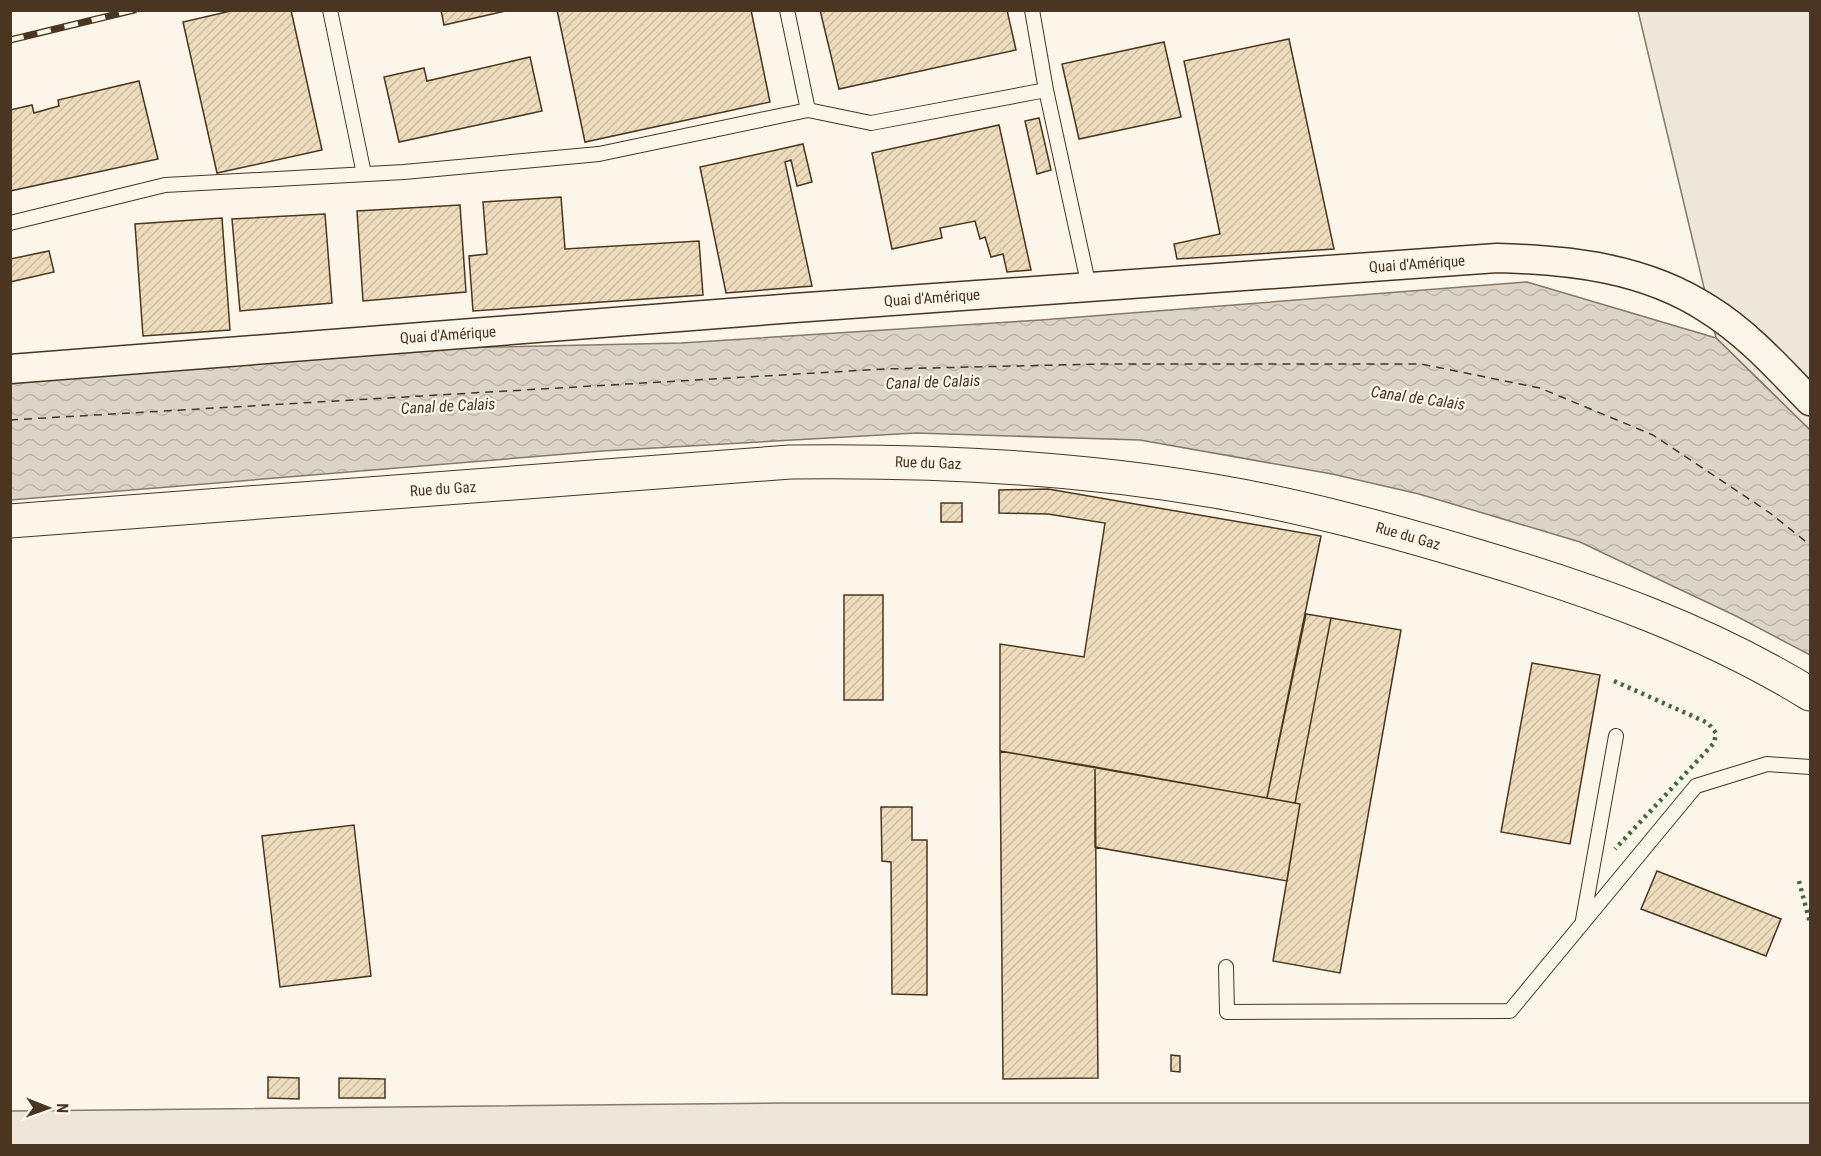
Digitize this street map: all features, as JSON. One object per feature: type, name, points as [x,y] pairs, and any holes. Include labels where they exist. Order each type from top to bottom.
[{"type":"street","name":"Quai d'Amérique","points":[[10,369],[1497,258],[1567,262],[1635,275],[1674,290],[1709,309],[1766,356],[1810,401]]},
{"type":"street","name":"Rue du Gaz","points":[[10,521],[790,462],[938,464],[1071,473],[1162,483],[1290,506],[1371,525],[1557,579],[1722,647],[1810,694]]},
{"type":"lane","points":[[330,10],[364,174]]},
{"type":"lane","points":[[788,10],[808,110]]},
{"type":"lane","points":[[1032,10],[1046,90],[1089,287]]},
{"type":"lane","points":[[10,223],[165,185],[364,174],[599,154],[808,110],[871,123],[1046,90]]},
{"type":"lane","points":[[1583,922],[1616,736]]},
{"type":"lane","points":[[1226,967],[1227,1012],[1510,1011],[1696,786],[1767,764],[1810,767]]},
{"type":"shaded area","points":[[1638,11],[1810,11],[1810,430],[1716,338]]},
{"type":"shaded area","points":[[781,1103],[1810,1103],[1810,1145],[11,1145],[11,1111]]},
{"type":"water","name":"Canal de Calais","points":[[1527,282],[1716,338],[1810,430],[1810,655],[1736,616],[1580,542],[1419,494],[1332,474],[1140,440],[916,433],[602,451],[11,500],[11,382],[452,348],[681,343],[1041,320]]},
{"type":"building","points":[[235,10],[291,10],[322,150],[217,173],[183,22]]},
{"type":"building","points":[[441,10],[510,10],[444,25]]},
{"type":"building","points":[[557,10],[751,10],[770,102],[585,142]]},
{"type":"building","points":[[820,10],[1007,10],[1016,50],[839,89]]},
{"type":"building","points":[[1289,39],[1334,249],[1177,259],[1174,244],[1220,234],[1184,61]]},
{"type":"building","points":[[1164,42],[1181,117],[1079,139],[1062,64]]},
{"type":"building","points":[[530,57],[542,111],[399,142],[384,77],[424,68],[427,81]]},
{"type":"building","points":[[139,81],[158,159],[10,191],[10,110],[32,105],[34,113],[59,106],[58,100]]},
{"type":"building","points":[[1039,118],[1051,170],[1037,174],[1025,121]]},
{"type":"building","points":[[999,125],[1031,270],[1007,272],[1003,254],[991,257],[985,237],[980,239],[975,221],[940,228],[942,238],[892,249],[872,153]]},
{"type":"building","points":[[803,144],[812,182],[797,186],[791,160],[785,162],[812,286],[726,293],[700,167]]},
{"type":"building","points":[[561,197],[565,249],[699,241],[703,295],[473,311],[469,256],[487,254],[483,202]]},
{"type":"building","points":[[460,205],[466,292],[363,301],[357,211]]},
{"type":"building","points":[[325,214],[332,303],[240,311],[232,219]]},
{"type":"building","points":[[222,218],[230,330],[143,336],[135,224]]},
{"type":"building","points":[[49,251],[54,272],[10,282],[10,259]]},
{"type":"building","points":[[1048,489],[1321,536],[1267,798],[1000,751],[1000,644],[1084,657],[1105,523],[1048,514],[999,513],[999,490]]},
{"type":"building","points":[[941,503],[962,503],[962,522],[941,522]]},
{"type":"building","points":[[844,595],[883,595],[883,700],[844,700]]},
{"type":"building","points":[[1306,614],[1331,618],[1295,803],[1267,798]]},
{"type":"building","points":[[1331,618],[1401,630],[1340,973],[1273,961],[1300,804],[1295,803]]},
{"type":"building","points":[[1532,663],[1600,675],[1570,844],[1501,832]]},
{"type":"building","points":[[1000,751],[1095,767],[1098,1078],[1003,1079]]},
{"type":"building","points":[[1095,767],[1300,804],[1287,881],[1095,847]]},
{"type":"building","points":[[881,807],[912,807],[912,840],[927,840],[927,995],[892,994],[891,862],[882,861]]},
{"type":"building","points":[[354,825],[371,976],[280,987],[262,836]]},
{"type":"building","points":[[1657,871],[1781,919],[1766,956],[1641,909]]},
{"type":"building","points":[[1171,1055],[1180,1056],[1180,1072],[1171,1071]]},
{"type":"building","points":[[268,1077],[299,1078],[299,1099],[268,1098]]},
{"type":"building","points":[[339,1078],[385,1079],[385,1098],[339,1098]]},
{"type":"ferry route","points":[[10,420],[884,369],[1102,364],[1421,364],[1540,388],[1653,435],[1770,513],[1810,545]]},
{"type":"railway","points":[[10,40],[134,10]]},
{"type":"hedge","points":[[1614,681],[1708,723],[1716,733],[1714,743],[1615,849]]},
{"type":"hedge","points":[[1799,881],[1810,923]]}]
